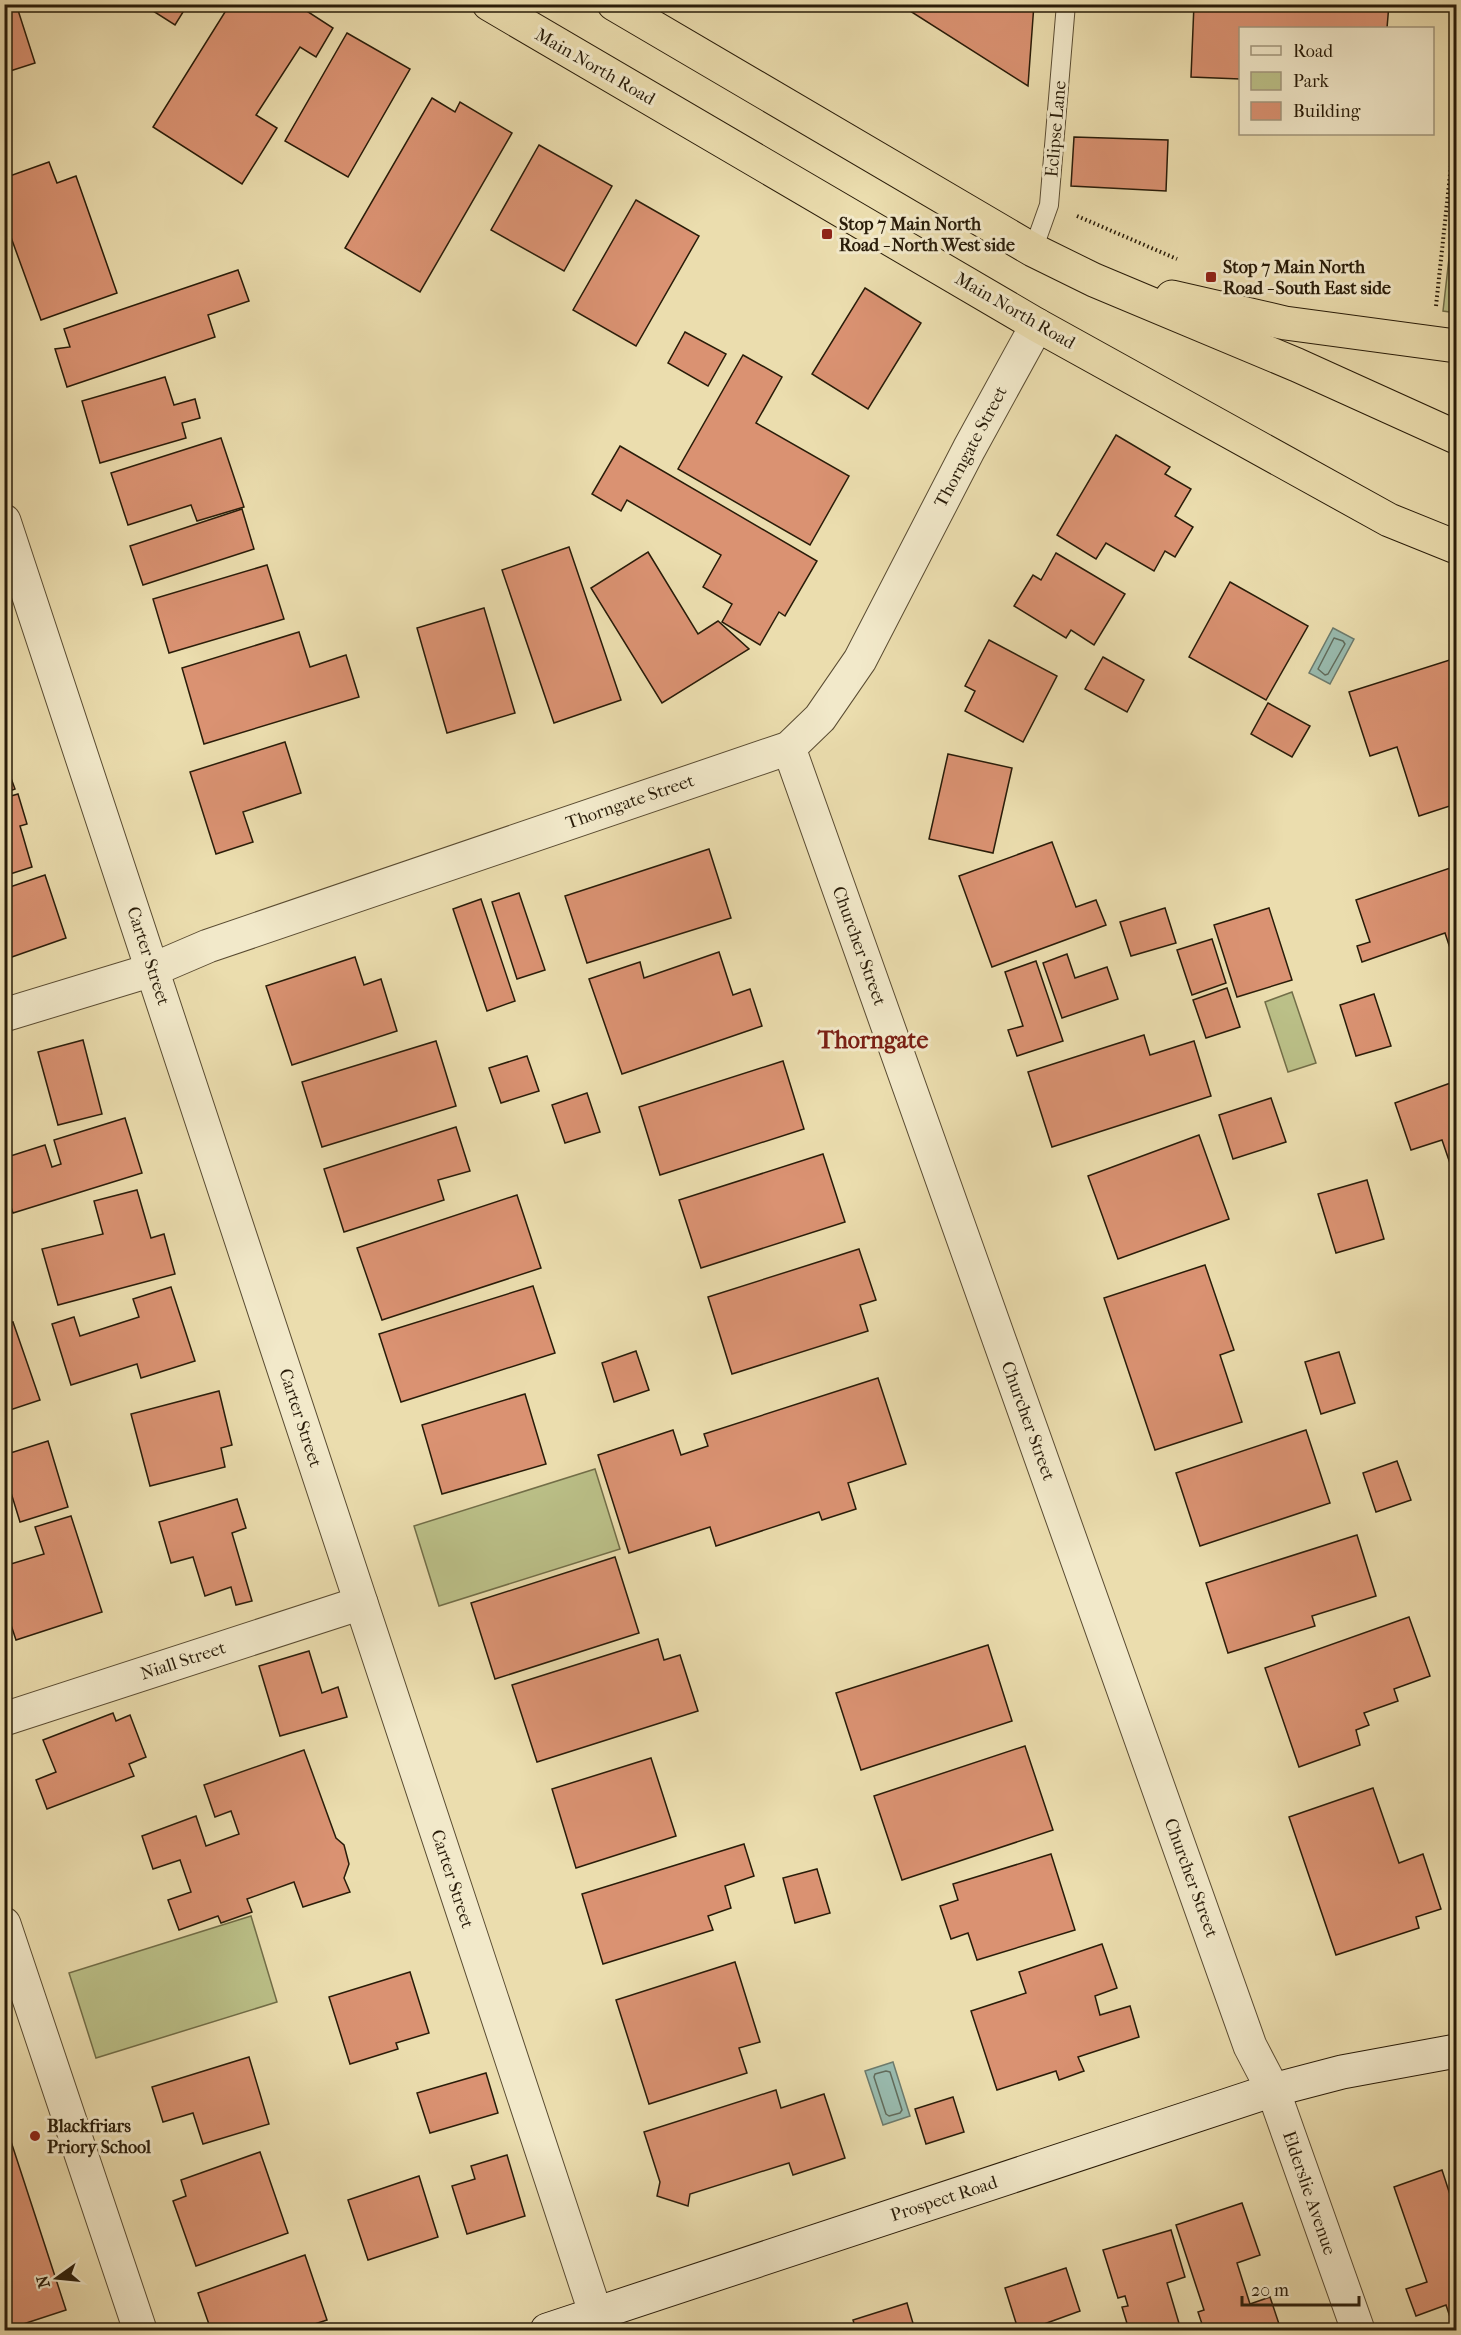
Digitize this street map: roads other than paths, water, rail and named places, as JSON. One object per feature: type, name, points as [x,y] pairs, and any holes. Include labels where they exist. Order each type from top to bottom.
[{"type":"highway","name":"Main North Road","points":[[489,4],[1037,324],[1389,520],[1456,547]]},
{"type":"highway","points":[[614,4],[1033,250],[1094,280],[1297,365],[1456,437]]},
{"type":"highway","points":[[1094,280],[1285,323],[1456,346]]},
{"type":"highway","points":[[1389,520],[1456,568]]},
{"type":"street","name":"Thorngate Street","points":[[4,1015],[152,970],[219,942],[789,748],[820,718],[861,660],[969,449],[1037,324]]},
{"type":"street","name":"Carter Street","points":[[4,521],[598,2323]]},
{"type":"street","name":"Churcher Street","points":[[789,748],[1250,2046],[1273,2090]]},
{"type":"street","name":"Niall Street","points":[[4,1719],[361,1603]]},
{"type":"street","points":[[4,1924],[140,2331]]},
{"type":"street","name":"Prospect Road","points":[[1342,2072],[1456,2028]]},
{"type":"street","name":"Prospect Road","points":[[547,2331],[598,2323],[1273,2090],[1342,2072],[1456,2051]]},
{"type":"street","name":"Elderslie Avenue","points":[[1273,2090],[1358,2331]]},
{"type":"lane","name":"Eclipse Lane","points":[[1033,250],[1049,205],[1066,4]]},
{"type":"water","points":[[1333,628],[1354,639],[1330,684],[1309,673]]},
{"type":"water","points":[[893,2062],[910,2116],[883,2125],[865,2071]]},
{"type":"place","name":"Stop 7 Main North Road - North West side","points":[[827,234]]},
{"type":"place","name":"Stop 7 Main North Road - South East side","points":[[1211,277]]},
{"type":"place","name":"Blackfriars Priory School","points":[[35,2136]]},
{"type":"district","name":"Thorngate","points":[[873,1040]]}]
